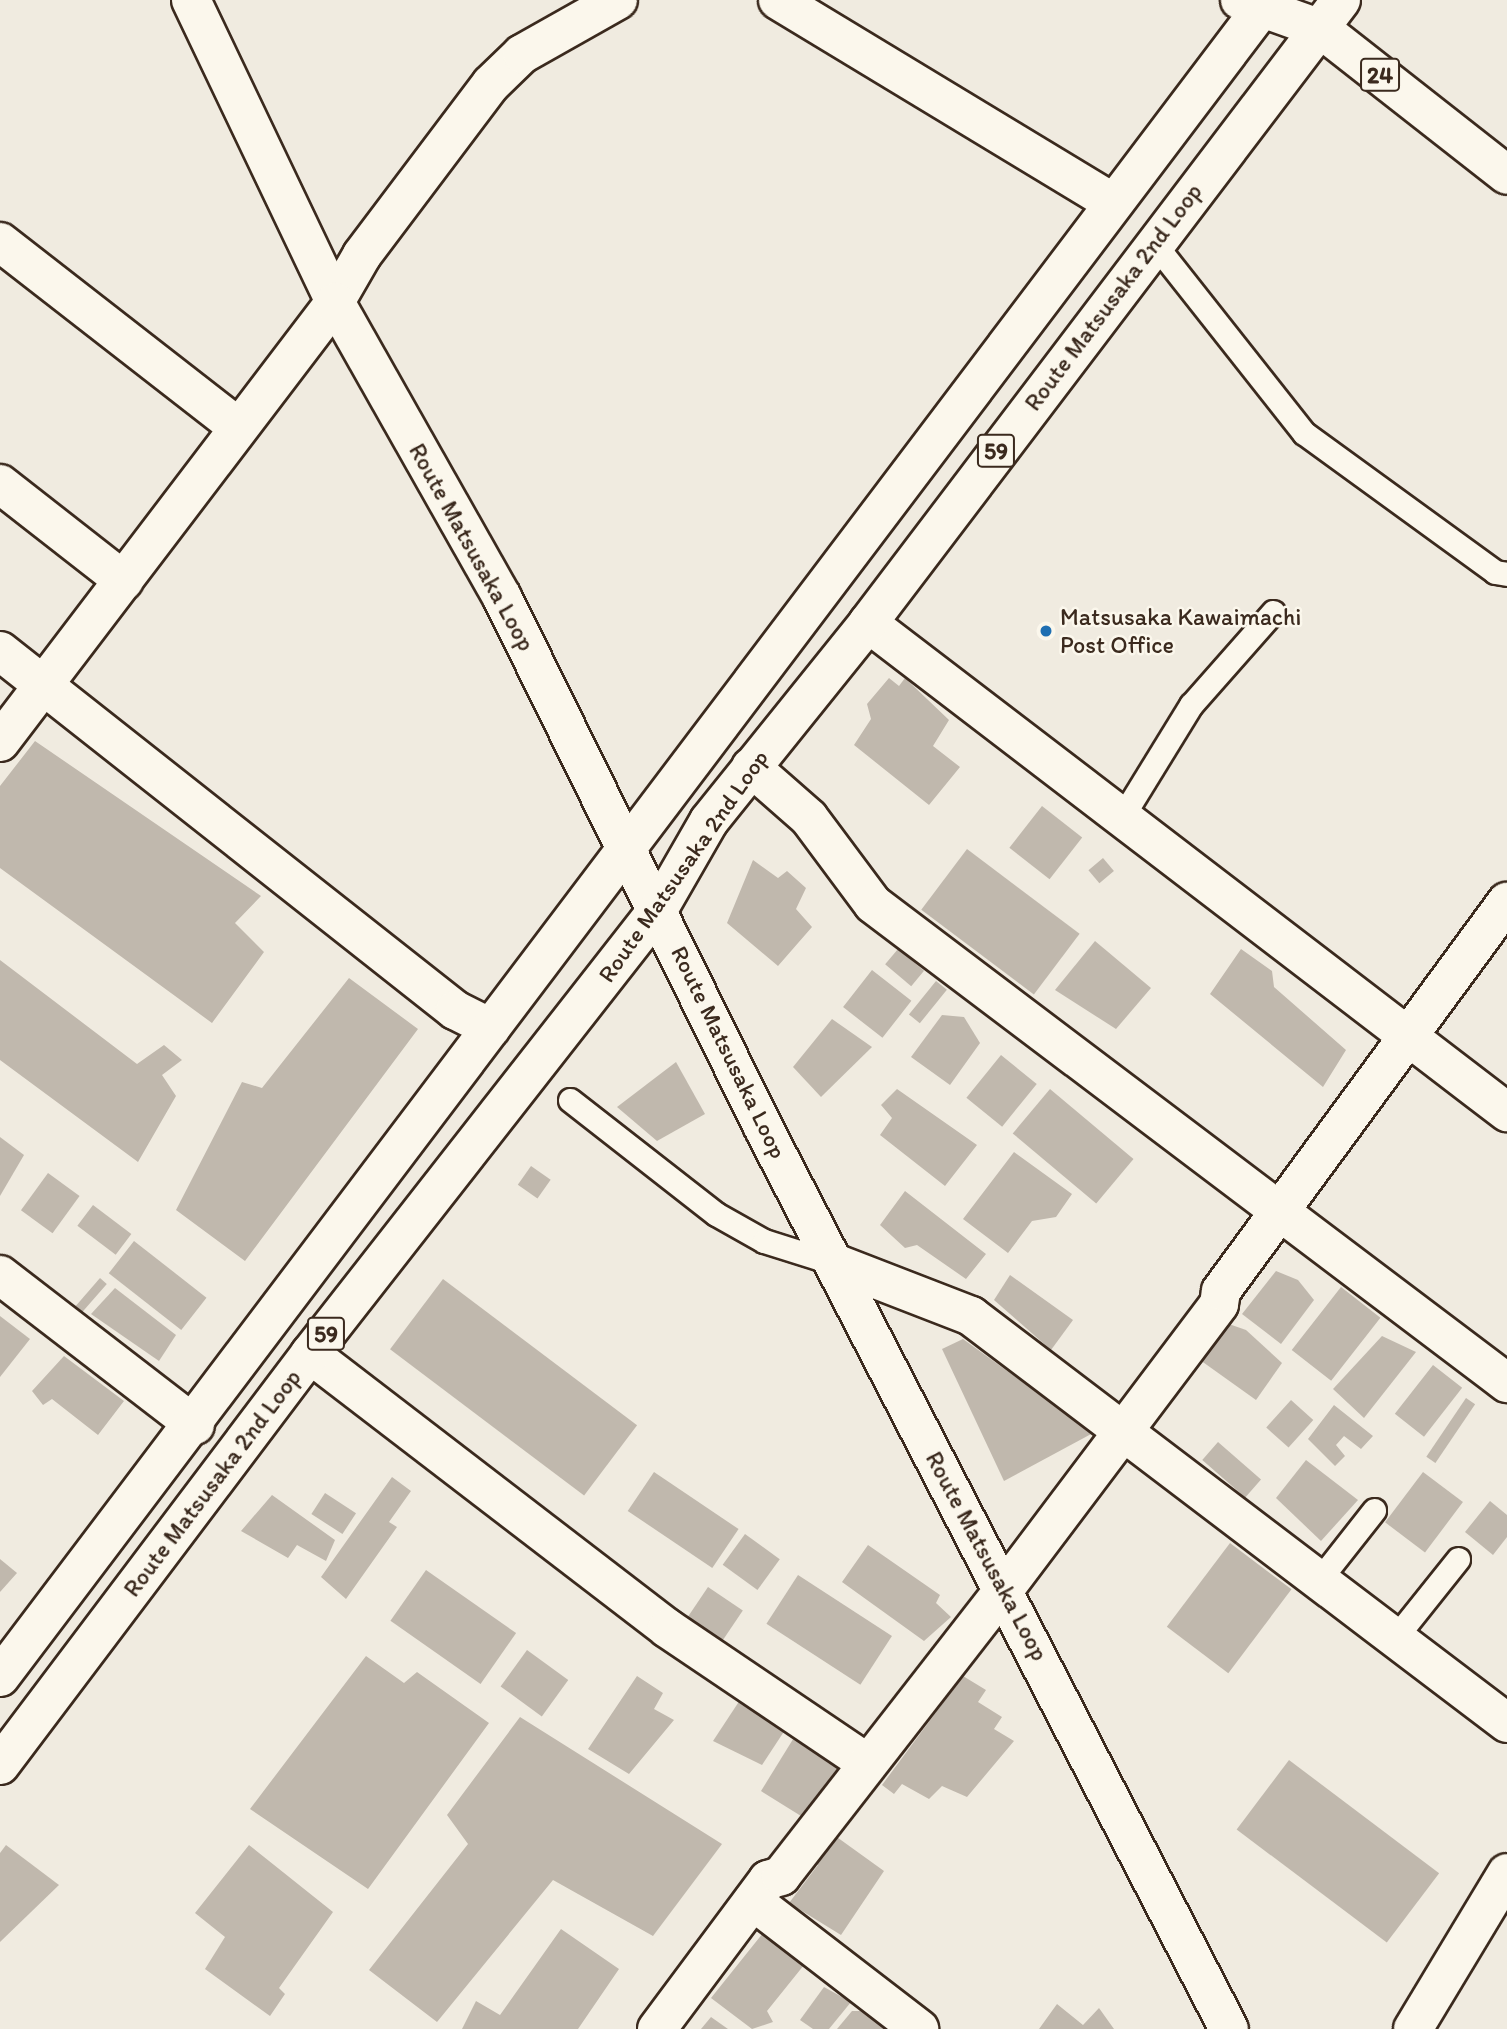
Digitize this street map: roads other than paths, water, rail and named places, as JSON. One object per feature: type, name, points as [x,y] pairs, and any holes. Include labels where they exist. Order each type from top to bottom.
[{"type":"street","name":"Route Matsusaka Loop","points":[[191,0],[335,302],[502,597],[1003,1591],[1064,1699],[1229,2029]]},
{"type":"street","points":[[0,742],[124,581],[236,426],[335,302],[362,255],[491,84],[522,54],[618,0]]},
{"type":"street","points":[[778,0],[1111,202]]},
{"type":"street","name":"Route Matsusaka 2nd Loop","points":[[0,1677],[195,1425],[628,843],[1111,202],[1256,4]]},
{"type":"street","name":"24","points":[[1256,4],[1331,14],[1507,175]]},
{"type":"street","name":"Route Matsusaka 2nd Loop","points":[[0,1765],[310,1353],[659,908],[709,821],[868,623],[1153,242],[1331,14]]},
{"type":"street","points":[[0,242],[236,426]]},
{"type":"street","points":[[0,484],[124,581]]},
{"type":"street","points":[[868,623],[1507,1112]]},
{"type":"street","points":[[0,651],[455,1010],[491,1028]]},
{"type":"street","points":[[751,767],[808,818],[873,904],[1507,1383]]},
{"type":"street","points":[[657,2029],[768,1880],[781,1876],[1003,1591],[1219,1304],[1221,1291],[1409,1039],[1507,902]]},
{"type":"street","points":[[837,1264],[971,1316],[1124,1429],[1507,1723]]},
{"type":"street","points":[[0,1275],[195,1425]]},
{"type":"street","points":[[310,1353],[667,1628],[867,1763]]},
{"type":"street","points":[[1413,2029],[1507,1873]]},
{"type":"street","points":[[753,1901],[919,2029]]},
{"type":"lane","points":[[1153,242],[1304,433],[1495,572],[1507,573]]},
{"type":"lane","points":[[1122,817],[1191,705],[1273,611]]},
{"type":"lane","points":[[570,1100],[716,1214],[764,1241],[837,1264]]},
{"type":"lane","points":[[1319,1580],[1374,1510]]},
{"type":"lane","points":[[1395,1638],[1458,1559]]},
{"type":"place","name":"Matsusaka Kawaimachi Post Office","points":[[1046,631]]}]
